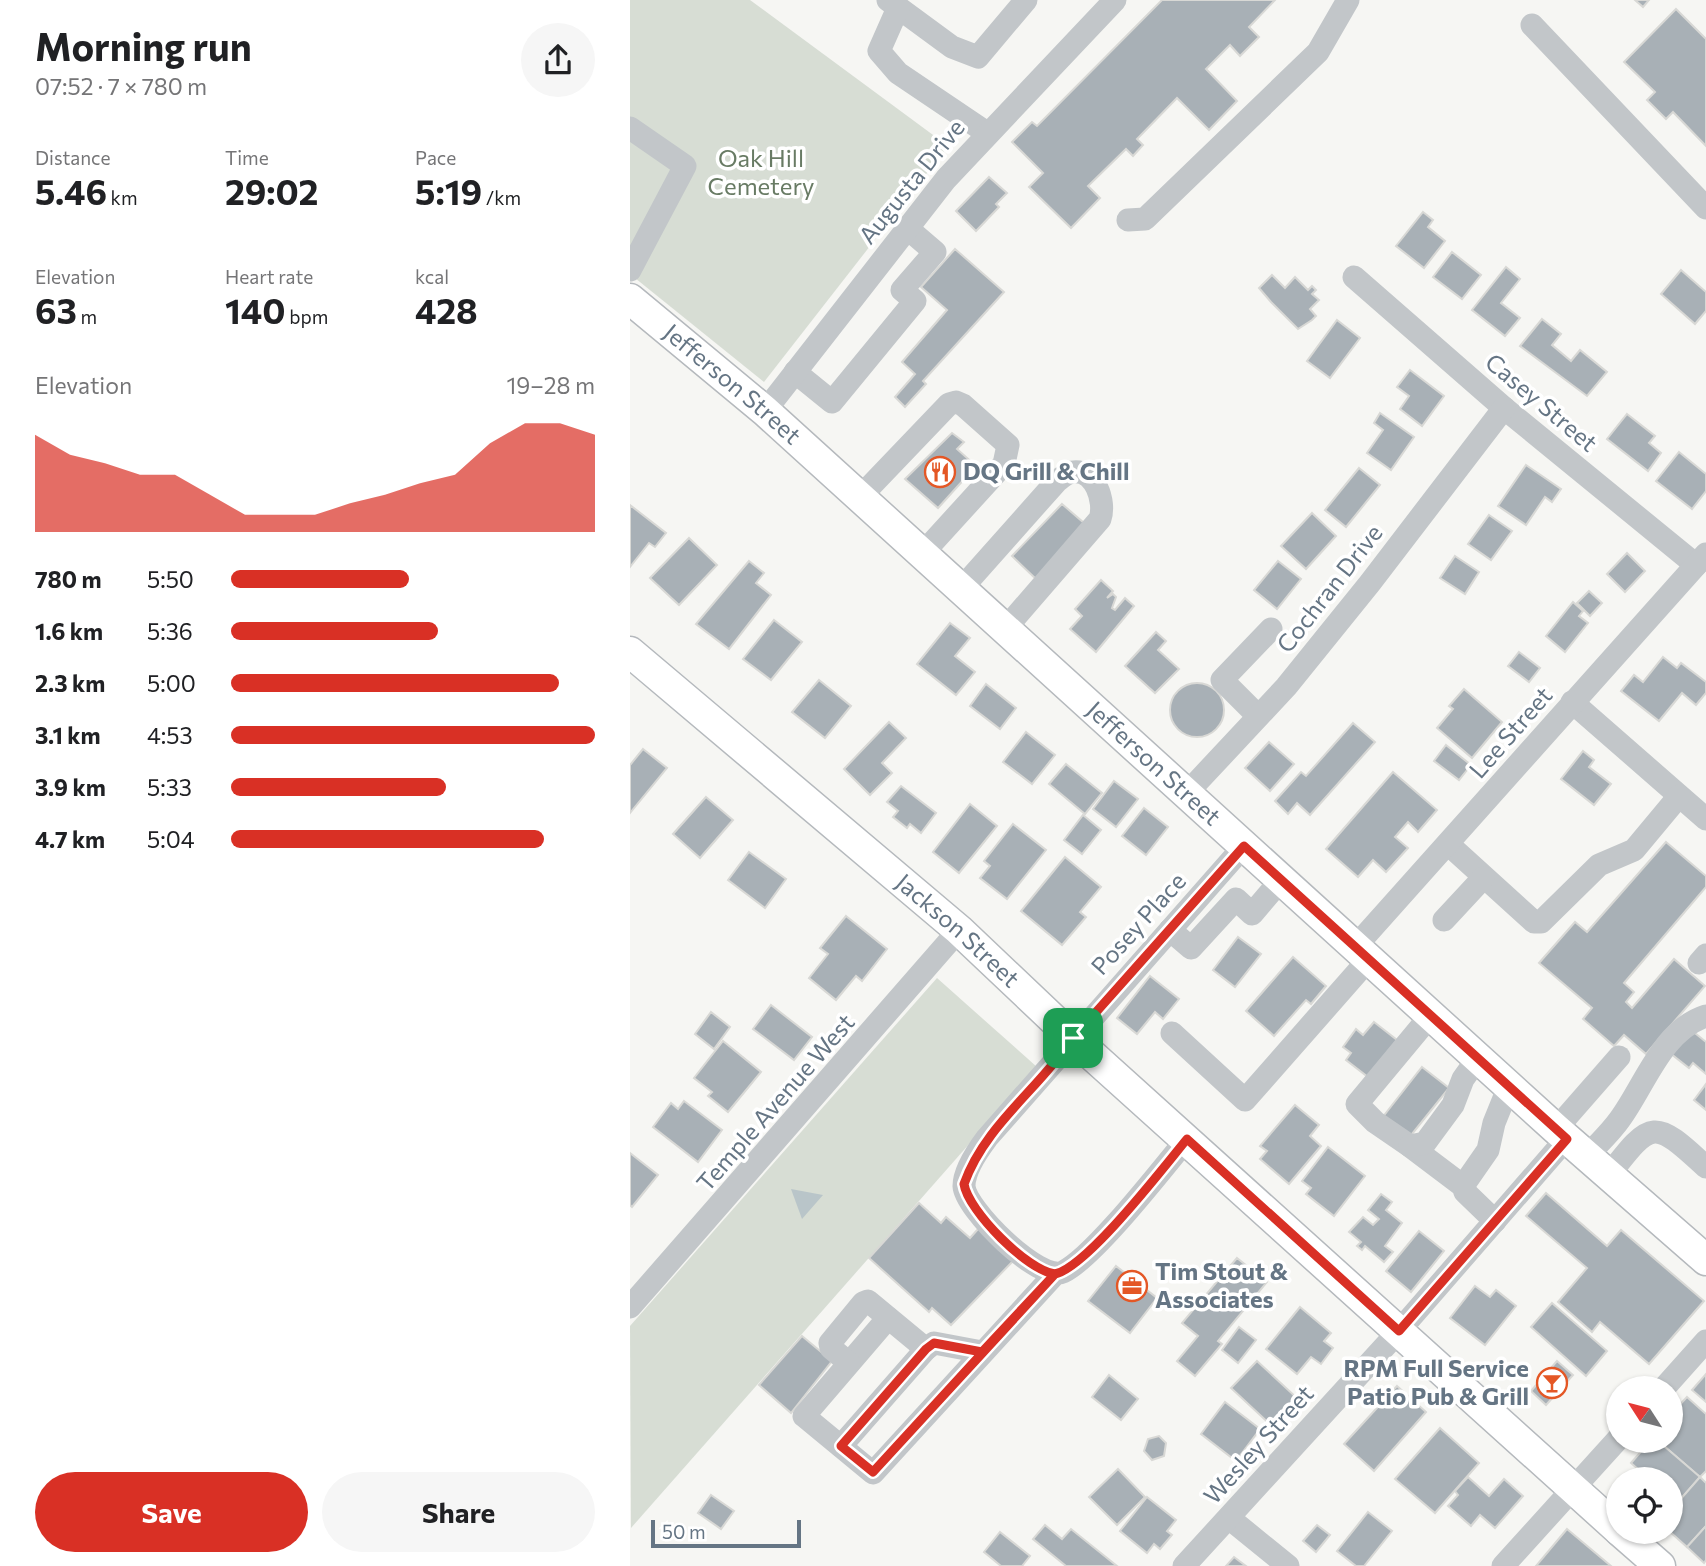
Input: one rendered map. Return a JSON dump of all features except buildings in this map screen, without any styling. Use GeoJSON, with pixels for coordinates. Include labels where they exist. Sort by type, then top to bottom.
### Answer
{"type":"FeatureCollection","features":[{"type":"Feature","properties":{"kind":"main road","name":"Jefferson Street"},"geometry":{"type":"LineString","coordinates":[[630,299],[765,411],[1509,1086],[1706,1260]]}},
{"type":"Feature","properties":{"kind":"main road","name":"Jackson Street"},"geometry":{"type":"LineString","coordinates":[[630,652],[959,930],[1073,1038],[1606,1519]]}},
{"type":"Feature","properties":{"kind":"main road","name":"Jackson Street"},"geometry":{"type":"LineString","coordinates":[[1635,1544],[1660,1566]]}},
{"type":"Feature","properties":{"kind":"street"},"geometry":{"type":"LineString","coordinates":[[987,133],[898,73],[879,51],[893,4],[952,47],[978,57],[1026,0]]}},
{"type":"Feature","properties":{"kind":"street","name":"Augusta Drive"},"geometry":{"type":"LineString","coordinates":[[765,411],[907,228],[987,133],[1115,0]]}},
{"type":"Feature","properties":{"kind":"street"},"geometry":{"type":"LineString","coordinates":[[1128,220],[1145,219],[1318,52],[1348,0]]}},
{"type":"Feature","properties":{"kind":"street"},"geometry":{"type":"LineString","coordinates":[[1532,25],[1706,208]]}},
{"type":"Feature","properties":{"kind":"street"},"geometry":{"type":"LineString","coordinates":[[630,128],[685,166],[630,270]]}},
{"type":"Feature","properties":{"kind":"street"},"geometry":{"type":"LineString","coordinates":[[795,372],[832,402],[915,301],[902,290],[935,251],[907,228]]}},
{"type":"Feature","properties":{"kind":"street","name":"Casey Street"},"geometry":{"type":"LineString","coordinates":[[1354,277],[1504,408],[1701,560]]}},
{"type":"Feature","properties":{"kind":"street"},"geometry":{"type":"LineString","coordinates":[[860,497],[949,404],[956,402],[963,405],[1008,444],[1004,464],[922,554]]}},
{"type":"Feature","properties":{"kind":"street","name":"Cochran Drive"},"geometry":{"type":"LineString","coordinates":[[1186,794],[1258,716],[1370,583],[1504,408]]}},
{"type":"Feature","properties":{"kind":"street"},"geometry":{"type":"LineString","coordinates":[[961,589],[1057,481],[1071,472],[1081,473],[1100,491],[1105,506],[1100,519],[1005,629]]}},
{"type":"Feature","properties":{"kind":"street","name":"Lee Street"},"geometry":{"type":"LineString","coordinates":[[1172,1033],[1245,1100],[1448,844],[1701,560]]}},
{"type":"Feature","properties":{"kind":"street"},"geometry":{"type":"LineString","coordinates":[[1258,716],[1222,680],[1271,629]]}},
{"type":"Feature","properties":{"kind":"street"},"geometry":{"type":"LineString","coordinates":[[1572,702],[1706,819]]}},
{"type":"Feature","properties":{"kind":"street"},"geometry":{"type":"LineString","coordinates":[[1448,844],[1534,922],[1541,922],[1549,918],[1599,864],[1634,850],[1679,796]]}},
{"type":"Feature","properties":{"kind":"street","name":"Posey Place"},"geometry":{"type":"LineString","coordinates":[[1055,1274],[1031,1264],[973,1209],[964,1184],[987,1138],[1244,846]]}},
{"type":"Feature","properties":{"kind":"street"},"geometry":{"type":"LineString","coordinates":[[1444,920],[1483,878]]}},
{"type":"Feature","properties":{"kind":"street"},"geometry":{"type":"LineString","coordinates":[[1170,930],[1191,948],[1236,899],[1252,914],[1281,880]]}},
{"type":"Feature","properties":{"kind":"street","name":"Temple Avenue West"},"geometry":{"type":"LineString","coordinates":[[630,1307],[959,930]]}},
{"type":"Feature","properties":{"kind":"street"},"geometry":{"type":"LineString","coordinates":[[1431,1015],[1357,1104],[1391,1135],[1463,1186],[1465,1192],[1495,1221]]}},
{"type":"Feature","properties":{"kind":"street"},"geometry":{"type":"LineString","coordinates":[[1580,1150],[1621,1119],[1654,1063],[1687,1025],[1706,1016]]}},
{"type":"Feature","properties":{"kind":"street"},"geometry":{"type":"LineString","coordinates":[[1580,1150],[1619,1057]]}},
{"type":"Feature","properties":{"kind":"street"},"geometry":{"type":"LineString","coordinates":[[1410,1146],[1424,1143],[1453,1105],[1463,1079],[1478,1058]]}},
{"type":"Feature","properties":{"kind":"street"},"geometry":{"type":"LineString","coordinates":[[1463,1186],[1488,1150],[1494,1123],[1509,1086]]}},
{"type":"Feature","properties":{"kind":"street"},"geometry":{"type":"LineString","coordinates":[[1580,1150],[1637,1138],[1647,1132],[1660,1130],[1671,1135],[1706,1167]]}},
{"type":"Feature","properties":{"kind":"street"},"geometry":{"type":"LineString","coordinates":[[926,1349],[888,1318],[804,1416],[873,1472],[1055,1274],[1069,1268],[1102,1238],[1187,1139]]}},
{"type":"Feature","properties":{"kind":"street","name":"Wesley Street"},"geometry":{"type":"LineString","coordinates":[[1184,1566],[1399,1331],[1495,1221],[1580,1150]]}},
{"type":"Feature","properties":{"kind":"street"},"geometry":{"type":"LineString","coordinates":[[1675,1376],[1706,1341]]}},
{"type":"Feature","properties":{"kind":"street"},"geometry":{"type":"LineString","coordinates":[[841,1446],[934,1343],[982,1352]]}},
{"type":"Feature","properties":{"kind":"street"},"geometry":{"type":"LineString","coordinates":[[1503,1566],[1606,1453]]}},
{"type":"Feature","properties":{"kind":"street"},"geometry":{"type":"LineString","coordinates":[[1229,1518],[1288,1566]]}},
{"type":"Feature","properties":{"kind":"green space","name":"Oak Hill Cemetery"},"geometry":{"type":"Polygon","coordinates":[[[630,0],[750,0],[948,146],[764,382],[630,274],[630,0]]]}},
{"type":"Feature","properties":{"kind":"green space"},"geometry":{"type":"Polygon","coordinates":[[[937,978],[1037,1067],[631,1528],[630,1326],[937,978]]]}},
{"type":"Feature","properties":{"kind":"shaded area"},"geometry":{"type":"Polygon","coordinates":[[[791,1189],[823,1195],[802,1219],[791,1189]]]}},
{"type":"Feature","properties":{"kind":"place","name":"DQ Grill & Chill"},"geometry":{"type":"Point","coordinates":[940,472]}},
{"type":"Feature","properties":{"kind":"place","name":"Tim Stout & Associates"},"geometry":{"type":"Point","coordinates":[1132,1286]}},
{"type":"Feature","properties":{"kind":"place","name":"RPM Full Service Patio Pub & Grill"},"geometry":{"type":"Point","coordinates":[1552,1383]}},
{"type":"Feature","properties":{"kind":"route"},"geometry":{"type":"LineString","coordinates":[[1073,1038],[1052,1067],[979,1148],[964,1184],[973,1209],[1031,1264],[1055,1274],[982,1352],[934,1343],[926,1349],[841,1446],[873,1472],[1055,1274],[1069,1268],[1102,1238],[1187,1139],[1399,1331],[1567,1139],[1244,846],[1073,1038]]}}]}
